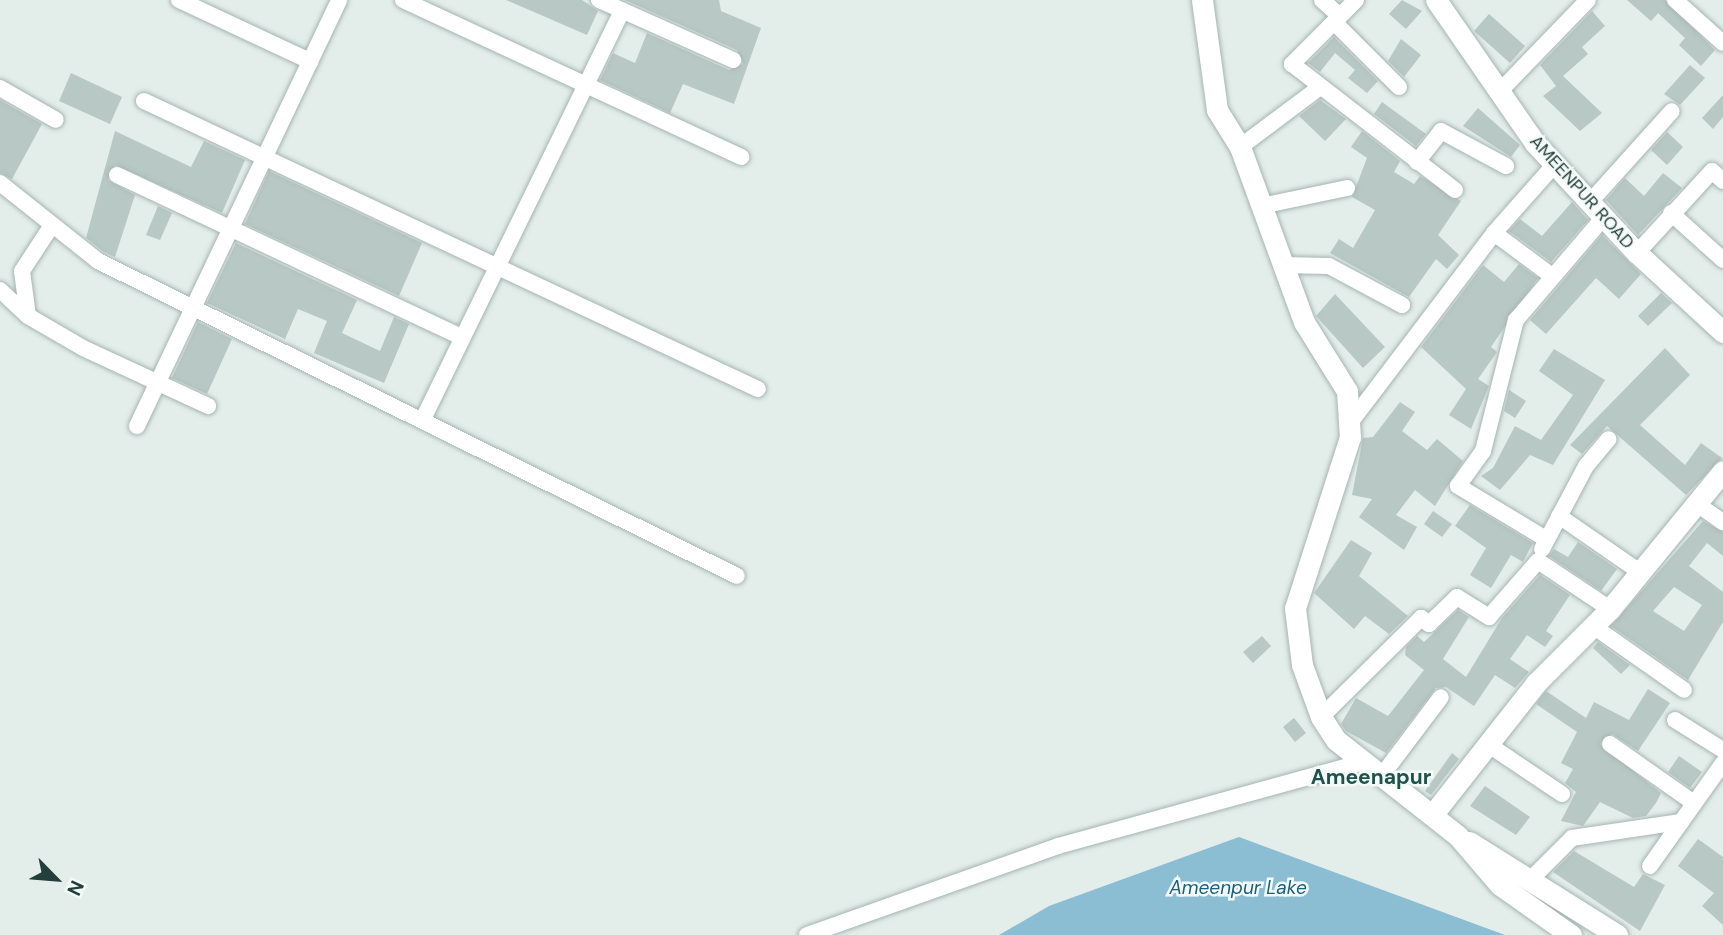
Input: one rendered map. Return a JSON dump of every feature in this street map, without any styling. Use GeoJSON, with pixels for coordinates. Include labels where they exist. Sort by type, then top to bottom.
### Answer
{"type":"FeatureCollection","features":[{"type":"Feature","properties":{"kind":"street"},"geometry":{"type":"LineString","coordinates":[[179,0],[310,61]]}},
{"type":"Feature","properties":{"kind":"street"},"geometry":{"type":"LineString","coordinates":[[136,426],[339,0]]}},
{"type":"Feature","properties":{"kind":"street"},"geometry":{"type":"LineString","coordinates":[[403,0],[741,157]]}},
{"type":"Feature","properties":{"kind":"street"},"geometry":{"type":"LineString","coordinates":[[599,0],[733,60]]}},
{"type":"Feature","properties":{"kind":"street"},"geometry":{"type":"LineString","coordinates":[[1202,0],[1217,110],[1240,147],[1304,322],[1347,391],[1350,423],[1315,561],[1295,608],[1302,665],[1321,717],[1362,762],[1383,774],[1458,836],[1500,885],[1571,935]]}},
{"type":"Feature","properties":{"kind":"street"},"geometry":{"type":"LineString","coordinates":[[1322,0],[1399,87]]}},
{"type":"Feature","properties":{"kind":"street"},"geometry":{"type":"LineString","coordinates":[[1356,0],[1292,64],[1319,89],[1455,190]]}},
{"type":"Feature","properties":{"kind":"street","name":"AMEENPUR ROAD"},"geometry":{"type":"LineString","coordinates":[[1436,0],[1555,164],[1637,253],[1723,332]]}},
{"type":"Feature","properties":{"kind":"street"},"geometry":{"type":"LineString","coordinates":[[1501,90],[1588,0]]}},
{"type":"Feature","properties":{"kind":"street"},"geometry":{"type":"LineString","coordinates":[[1675,0],[1723,43]]}},
{"type":"Feature","properties":{"kind":"street"},"geometry":{"type":"LineString","coordinates":[[424,417],[622,11]]}},
{"type":"Feature","properties":{"kind":"street"},"geometry":{"type":"LineString","coordinates":[[0,88],[56,120]]}},
{"type":"Feature","properties":{"kind":"street"},"geometry":{"type":"LineString","coordinates":[[1240,147],[1319,89]]}},
{"type":"Feature","properties":{"kind":"street"},"geometry":{"type":"LineString","coordinates":[[145,101],[267,154],[758,389]]}},
{"type":"Feature","properties":{"kind":"street"},"geometry":{"type":"LineString","coordinates":[[1546,539],[1458,486],[1483,452],[1516,320],[1552,276],[1597,210],[1672,111]]}},
{"type":"Feature","properties":{"kind":"street"},"geometry":{"type":"LineString","coordinates":[[1417,162],[1441,131],[1506,166]]}},
{"type":"Feature","properties":{"kind":"street"},"geometry":{"type":"LineString","coordinates":[[1350,423],[1494,233],[1555,164]]}},
{"type":"Feature","properties":{"kind":"street"},"geometry":{"type":"LineString","coordinates":[[1637,253],[1671,213],[1713,171],[1723,181]]}},
{"type":"Feature","properties":{"kind":"street"},"geometry":{"type":"LineString","coordinates":[[117,175],[461,337]]}},
{"type":"Feature","properties":{"kind":"street"},"geometry":{"type":"LineString","coordinates":[[0,183],[50,228],[192,309],[424,417],[737,576]]}},
{"type":"Feature","properties":{"kind":"street"},"geometry":{"type":"LineString","coordinates":[[1261,206],[1347,188]]}},
{"type":"Feature","properties":{"kind":"street"},"geometry":{"type":"LineString","coordinates":[[1671,213],[1723,260]]}},
{"type":"Feature","properties":{"kind":"street"},"geometry":{"type":"LineString","coordinates":[[28,316],[22,271],[50,228]]}},
{"type":"Feature","properties":{"kind":"street"},"geometry":{"type":"LineString","coordinates":[[1494,233],[1552,276]]}},
{"type":"Feature","properties":{"kind":"street"},"geometry":{"type":"LineString","coordinates":[[1283,265],[1329,266],[1402,305]]}},
{"type":"Feature","properties":{"kind":"street"},"geometry":{"type":"LineString","coordinates":[[0,290],[28,316],[208,406]]}},
{"type":"Feature","properties":{"kind":"street"},"geometry":{"type":"LineString","coordinates":[[1321,717],[1421,618],[1429,624],[1457,597],[1489,617],[1538,561],[1559,516],[1609,439]]}},
{"type":"Feature","properties":{"kind":"street"},"geometry":{"type":"LineString","coordinates":[[1433,814],[1536,683],[1610,609],[1723,471]]}},
{"type":"Feature","properties":{"kind":"street"},"geometry":{"type":"LineString","coordinates":[[1698,504],[1723,523]]}},
{"type":"Feature","properties":{"kind":"street"},"geometry":{"type":"LineString","coordinates":[[1559,516],[1640,572]]}},
{"type":"Feature","properties":{"kind":"street"},"geometry":{"type":"LineString","coordinates":[[1538,561],[1610,609]]}},
{"type":"Feature","properties":{"kind":"street"},"geometry":{"type":"LineString","coordinates":[[1593,626],[1684,690]]}},
{"type":"Feature","properties":{"kind":"street"},"geometry":{"type":"LineString","coordinates":[[1383,774],[1441,697]]}},
{"type":"Feature","properties":{"kind":"street"},"geometry":{"type":"LineString","coordinates":[[1675,720],[1723,750]]}},
{"type":"Feature","properties":{"kind":"street"},"geometry":{"type":"LineString","coordinates":[[1610,744],[1694,803]]}},
{"type":"Feature","properties":{"kind":"street"},"geometry":{"type":"LineString","coordinates":[[1489,745],[1562,794]]}},
{"type":"Feature","properties":{"kind":"street"},"geometry":{"type":"LineString","coordinates":[[807,935],[1058,846],[1362,762]]}},
{"type":"Feature","properties":{"kind":"street"},"geometry":{"type":"LineString","coordinates":[[1650,866],[1723,763]]}},
{"type":"Feature","properties":{"kind":"street"},"geometry":{"type":"LineString","coordinates":[[1533,877],[1572,838],[1681,821]]}},
{"type":"Feature","properties":{"kind":"street"},"geometry":{"type":"LineString","coordinates":[[1458,836],[1533,877],[1617,935]]}},
{"type":"Feature","properties":{"kind":"water","name":"Ameenpur Lake"},"geometry":{"type":"Polygon","coordinates":[[[1239,837],[1505,935],[999,935],[1049,906],[1239,837]]]}},
{"type":"Feature","properties":{"kind":"building"},"geometry":{"type":"Polygon","coordinates":[[[506,0],[582,0],[598,11],[587,35],[506,0]]]}},
{"type":"Feature","properties":{"kind":"building"},"geometry":{"type":"Polygon","coordinates":[[[625,0],[719,0],[721,11],[761,28],[734,104],[683,84],[670,113],[600,80],[613,53],[635,63],[647,33],[729,70],[743,64],[737,50],[625,0]]]}},
{"type":"Feature","properties":{"kind":"building"},"geometry":{"type":"Polygon","coordinates":[[[1402,0],[1422,11],[1406,29],[1389,14],[1402,0]]]}},
{"type":"Feature","properties":{"kind":"building"},"geometry":{"type":"Polygon","coordinates":[[[1627,0],[1665,0],[1715,50],[1701,66],[1679,45],[1685,38],[1658,13],[1651,21],[1627,0]]]}},
{"type":"Feature","properties":{"kind":"building"},"geometry":{"type":"Polygon","coordinates":[[[1592,11],[1605,26],[1582,47],[1588,54],[1563,76],[1602,113],[1580,131],[1543,96],[1556,86],[1540,65],[1592,11]]]}},
{"type":"Feature","properties":{"kind":"building"},"geometry":{"type":"Polygon","coordinates":[[[1489,14],[1525,46],[1510,63],[1474,31],[1489,14]]]}},
{"type":"Feature","properties":{"kind":"building"},"geometry":{"type":"Polygon","coordinates":[[[1334,37],[1378,81],[1367,93],[1348,78],[1355,70],[1335,53],[1320,72],[1308,63],[1334,37]]]}},
{"type":"Feature","properties":{"kind":"building"},"geometry":{"type":"Polygon","coordinates":[[[1401,39],[1421,55],[1404,77],[1388,61],[1401,39]]]}},
{"type":"Feature","properties":{"kind":"building"},"geometry":{"type":"Polygon","coordinates":[[[1690,65],[1705,78],[1680,105],[1664,94],[1690,65]]]}},
{"type":"Feature","properties":{"kind":"building"},"geometry":{"type":"Polygon","coordinates":[[[71,73],[122,97],[110,124],[59,101],[71,73]]]}},
{"type":"Feature","properties":{"kind":"building"},"geometry":{"type":"Polygon","coordinates":[[[1723,95],[1723,117],[1713,129],[1702,118],[1723,95]]]}},
{"type":"Feature","properties":{"kind":"building"},"geometry":{"type":"Polygon","coordinates":[[[0,100],[42,124],[12,179],[0,173],[0,100]]]}},
{"type":"Feature","properties":{"kind":"building"},"geometry":{"type":"Polygon","coordinates":[[[1320,100],[1346,119],[1325,141],[1299,116],[1320,100]]]}},
{"type":"Feature","properties":{"kind":"building"},"geometry":{"type":"Polygon","coordinates":[[[1382,102],[1426,134],[1416,146],[1374,114],[1382,102]]]}},
{"type":"Feature","properties":{"kind":"building"},"geometry":{"type":"Polygon","coordinates":[[[1478,108],[1520,145],[1511,157],[1463,126],[1478,108]]]}},
{"type":"Feature","properties":{"kind":"building"},"geometry":{"type":"Polygon","coordinates":[[[115,131],[191,167],[204,141],[245,160],[222,213],[115,165],[108,180],[135,195],[115,257],[104,252],[86,238],[115,131]]]}},
{"type":"Feature","properties":{"kind":"building"},"geometry":{"type":"Polygon","coordinates":[[[1362,131],[1400,161],[1394,172],[1414,184],[1420,176],[1461,201],[1438,235],[1459,255],[1447,269],[1436,259],[1409,297],[1330,253],[1339,239],[1353,248],[1375,210],[1352,197],[1367,158],[1351,147],[1362,131]]]}},
{"type":"Feature","properties":{"kind":"building"},"geometry":{"type":"Polygon","coordinates":[[[1667,132],[1683,147],[1667,165],[1651,150],[1667,132]]]}},
{"type":"Feature","properties":{"kind":"building"},"geometry":{"type":"Polygon","coordinates":[[[269,171],[422,243],[399,296],[245,224],[269,171]]]}},
{"type":"Feature","properties":{"kind":"building"},"geometry":{"type":"Polygon","coordinates":[[[1663,173],[1682,188],[1638,235],[1606,200],[1625,178],[1644,196],[1663,173]]]}},
{"type":"Feature","properties":{"kind":"building"},"geometry":{"type":"Polygon","coordinates":[[[1572,202],[1588,220],[1551,262],[1509,231],[1520,219],[1542,236],[1572,202]]]}},
{"type":"Feature","properties":{"kind":"building"},"geometry":{"type":"Polygon","coordinates":[[[158,206],[172,213],[160,240],[146,235],[158,206]]]}},
{"type":"Feature","properties":{"kind":"building"},"geometry":{"type":"Polygon","coordinates":[[[1602,235],[1641,274],[1619,299],[1596,278],[1546,334],[1530,320],[1602,235]]]}},
{"type":"Feature","properties":{"kind":"building"},"geometry":{"type":"Polygon","coordinates":[[[236,243],[357,300],[342,333],[380,351],[394,317],[409,324],[384,383],[314,353],[327,321],[298,309],[285,339],[207,303],[236,243]]]}},
{"type":"Feature","properties":{"kind":"building"},"geometry":{"type":"Polygon","coordinates":[[[1519,264],[1538,278],[1491,347],[1497,352],[1478,379],[1489,386],[1471,429],[1449,415],[1466,389],[1421,347],[1483,265],[1504,282],[1519,264]]]}},
{"type":"Feature","properties":{"kind":"building"},"geometry":{"type":"Polygon","coordinates":[[[1661,293],[1672,303],[1648,326],[1638,316],[1661,293]]]}},
{"type":"Feature","properties":{"kind":"building"},"geometry":{"type":"Polygon","coordinates":[[[1335,294],[1385,347],[1363,368],[1316,316],[1335,294]]]}},
{"type":"Feature","properties":{"kind":"building"},"geometry":{"type":"Polygon","coordinates":[[[198,322],[232,339],[207,394],[172,378],[198,322]]]}},
{"type":"Feature","properties":{"kind":"building"},"geometry":{"type":"Polygon","coordinates":[[[1665,348],[1690,375],[1640,425],[1685,465],[1701,443],[1722,458],[1686,495],[1607,426],[1582,454],[1570,445],[1665,348]]]}},
{"type":"Feature","properties":{"kind":"building"},"geometry":{"type":"Polygon","coordinates":[[[1554,349],[1605,380],[1553,465],[1530,455],[1500,490],[1481,476],[1493,468],[1515,426],[1541,440],[1573,395],[1539,371],[1554,349]]]}},
{"type":"Feature","properties":{"kind":"building"},"geometry":{"type":"Polygon","coordinates":[[[1509,390],[1526,401],[1515,418],[1504,411],[1509,390]]]}},
{"type":"Feature","properties":{"kind":"building"},"geometry":{"type":"Polygon","coordinates":[[[1400,402],[1415,412],[1402,431],[1427,450],[1437,439],[1463,461],[1435,506],[1415,490],[1396,515],[1417,527],[1404,550],[1359,517],[1372,499],[1352,495],[1363,438],[1373,437],[1400,402]]]}},
{"type":"Feature","properties":{"kind":"building"},"geometry":{"type":"Polygon","coordinates":[[[1470,505],[1533,543],[1523,562],[1511,555],[1491,588],[1470,575],[1486,548],[1455,526],[1470,505]]]}},
{"type":"Feature","properties":{"kind":"building"},"geometry":{"type":"Polygon","coordinates":[[[1433,511],[1452,524],[1442,537],[1424,524],[1433,511]]]}},
{"type":"Feature","properties":{"kind":"building"},"geometry":{"type":"Polygon","coordinates":[[[1703,521],[1723,532],[1723,556],[1707,543],[1689,566],[1723,592],[1723,622],[1688,680],[1611,626],[1703,521]],[[1674,587],[1653,611],[1684,631],[1702,605],[1674,587]]]}},
{"type":"Feature","properties":{"kind":"building"},"geometry":{"type":"Polygon","coordinates":[[[1351,540],[1372,553],[1359,576],[1408,616],[1389,634],[1365,616],[1354,629],[1314,593],[1351,540]]]}},
{"type":"Feature","properties":{"kind":"building"},"geometry":{"type":"Polygon","coordinates":[[[1578,542],[1617,569],[1601,591],[1549,556],[1554,549],[1568,557],[1578,542]]]}},
{"type":"Feature","properties":{"kind":"building"},"geometry":{"type":"Polygon","coordinates":[[[1540,575],[1570,595],[1546,631],[1553,636],[1545,647],[1527,635],[1510,659],[1529,672],[1515,688],[1495,675],[1474,706],[1446,687],[1436,688],[1386,753],[1346,731],[1341,724],[1356,698],[1388,716],[1424,670],[1405,655],[1406,647],[1417,636],[1424,642],[1458,610],[1469,617],[1443,659],[1466,677],[1502,618],[1540,575]]]}},
{"type":"Feature","properties":{"kind":"building"},"geometry":{"type":"Polygon","coordinates":[[[1262,636],[1271,646],[1253,663],[1243,652],[1262,636]]]}},
{"type":"Feature","properties":{"kind":"building"},"geometry":{"type":"Polygon","coordinates":[[[1598,642],[1630,665],[1621,674],[1593,648],[1598,642]]]}},
{"type":"Feature","properties":{"kind":"building"},"geometry":{"type":"Polygon","coordinates":[[[1648,689],[1670,703],[1638,751],[1612,734],[1600,744],[1661,793],[1656,803],[1646,816],[1633,818],[1600,802],[1583,826],[1561,821],[1576,792],[1565,783],[1573,769],[1561,763],[1577,732],[1536,704],[1546,691],[1586,718],[1594,702],[1629,720],[1648,689]]]}},
{"type":"Feature","properties":{"kind":"building"},"geometry":{"type":"Polygon","coordinates":[[[1294,718],[1306,733],[1295,742],[1283,727],[1294,718]]]}},
{"type":"Feature","properties":{"kind":"building"},"geometry":{"type":"Polygon","coordinates":[[[1452,753],[1459,759],[1431,795],[1425,791],[1452,753]]]}},
{"type":"Feature","properties":{"kind":"building"},"geometry":{"type":"Polygon","coordinates":[[[1679,756],[1702,772],[1690,788],[1668,772],[1679,756]]]}},
{"type":"Feature","properties":{"kind":"building"},"geometry":{"type":"Polygon","coordinates":[[[1485,786],[1530,817],[1516,835],[1470,806],[1485,786]]]}},
{"type":"Feature","properties":{"kind":"building"},"geometry":{"type":"Polygon","coordinates":[[[1698,839],[1723,857],[1723,925],[1702,906],[1714,893],[1678,866],[1698,839]]]}},
{"type":"Feature","properties":{"kind":"building"},"geometry":{"type":"Polygon","coordinates":[[[1574,851],[1634,887],[1643,874],[1665,885],[1640,931],[1553,872],[1574,851]]]}},
{"type":"Feature","properties":{"kind":"district","name":"Ameenapur"},"geometry":{"type":"Point","coordinates":[1371,777]}}]}
